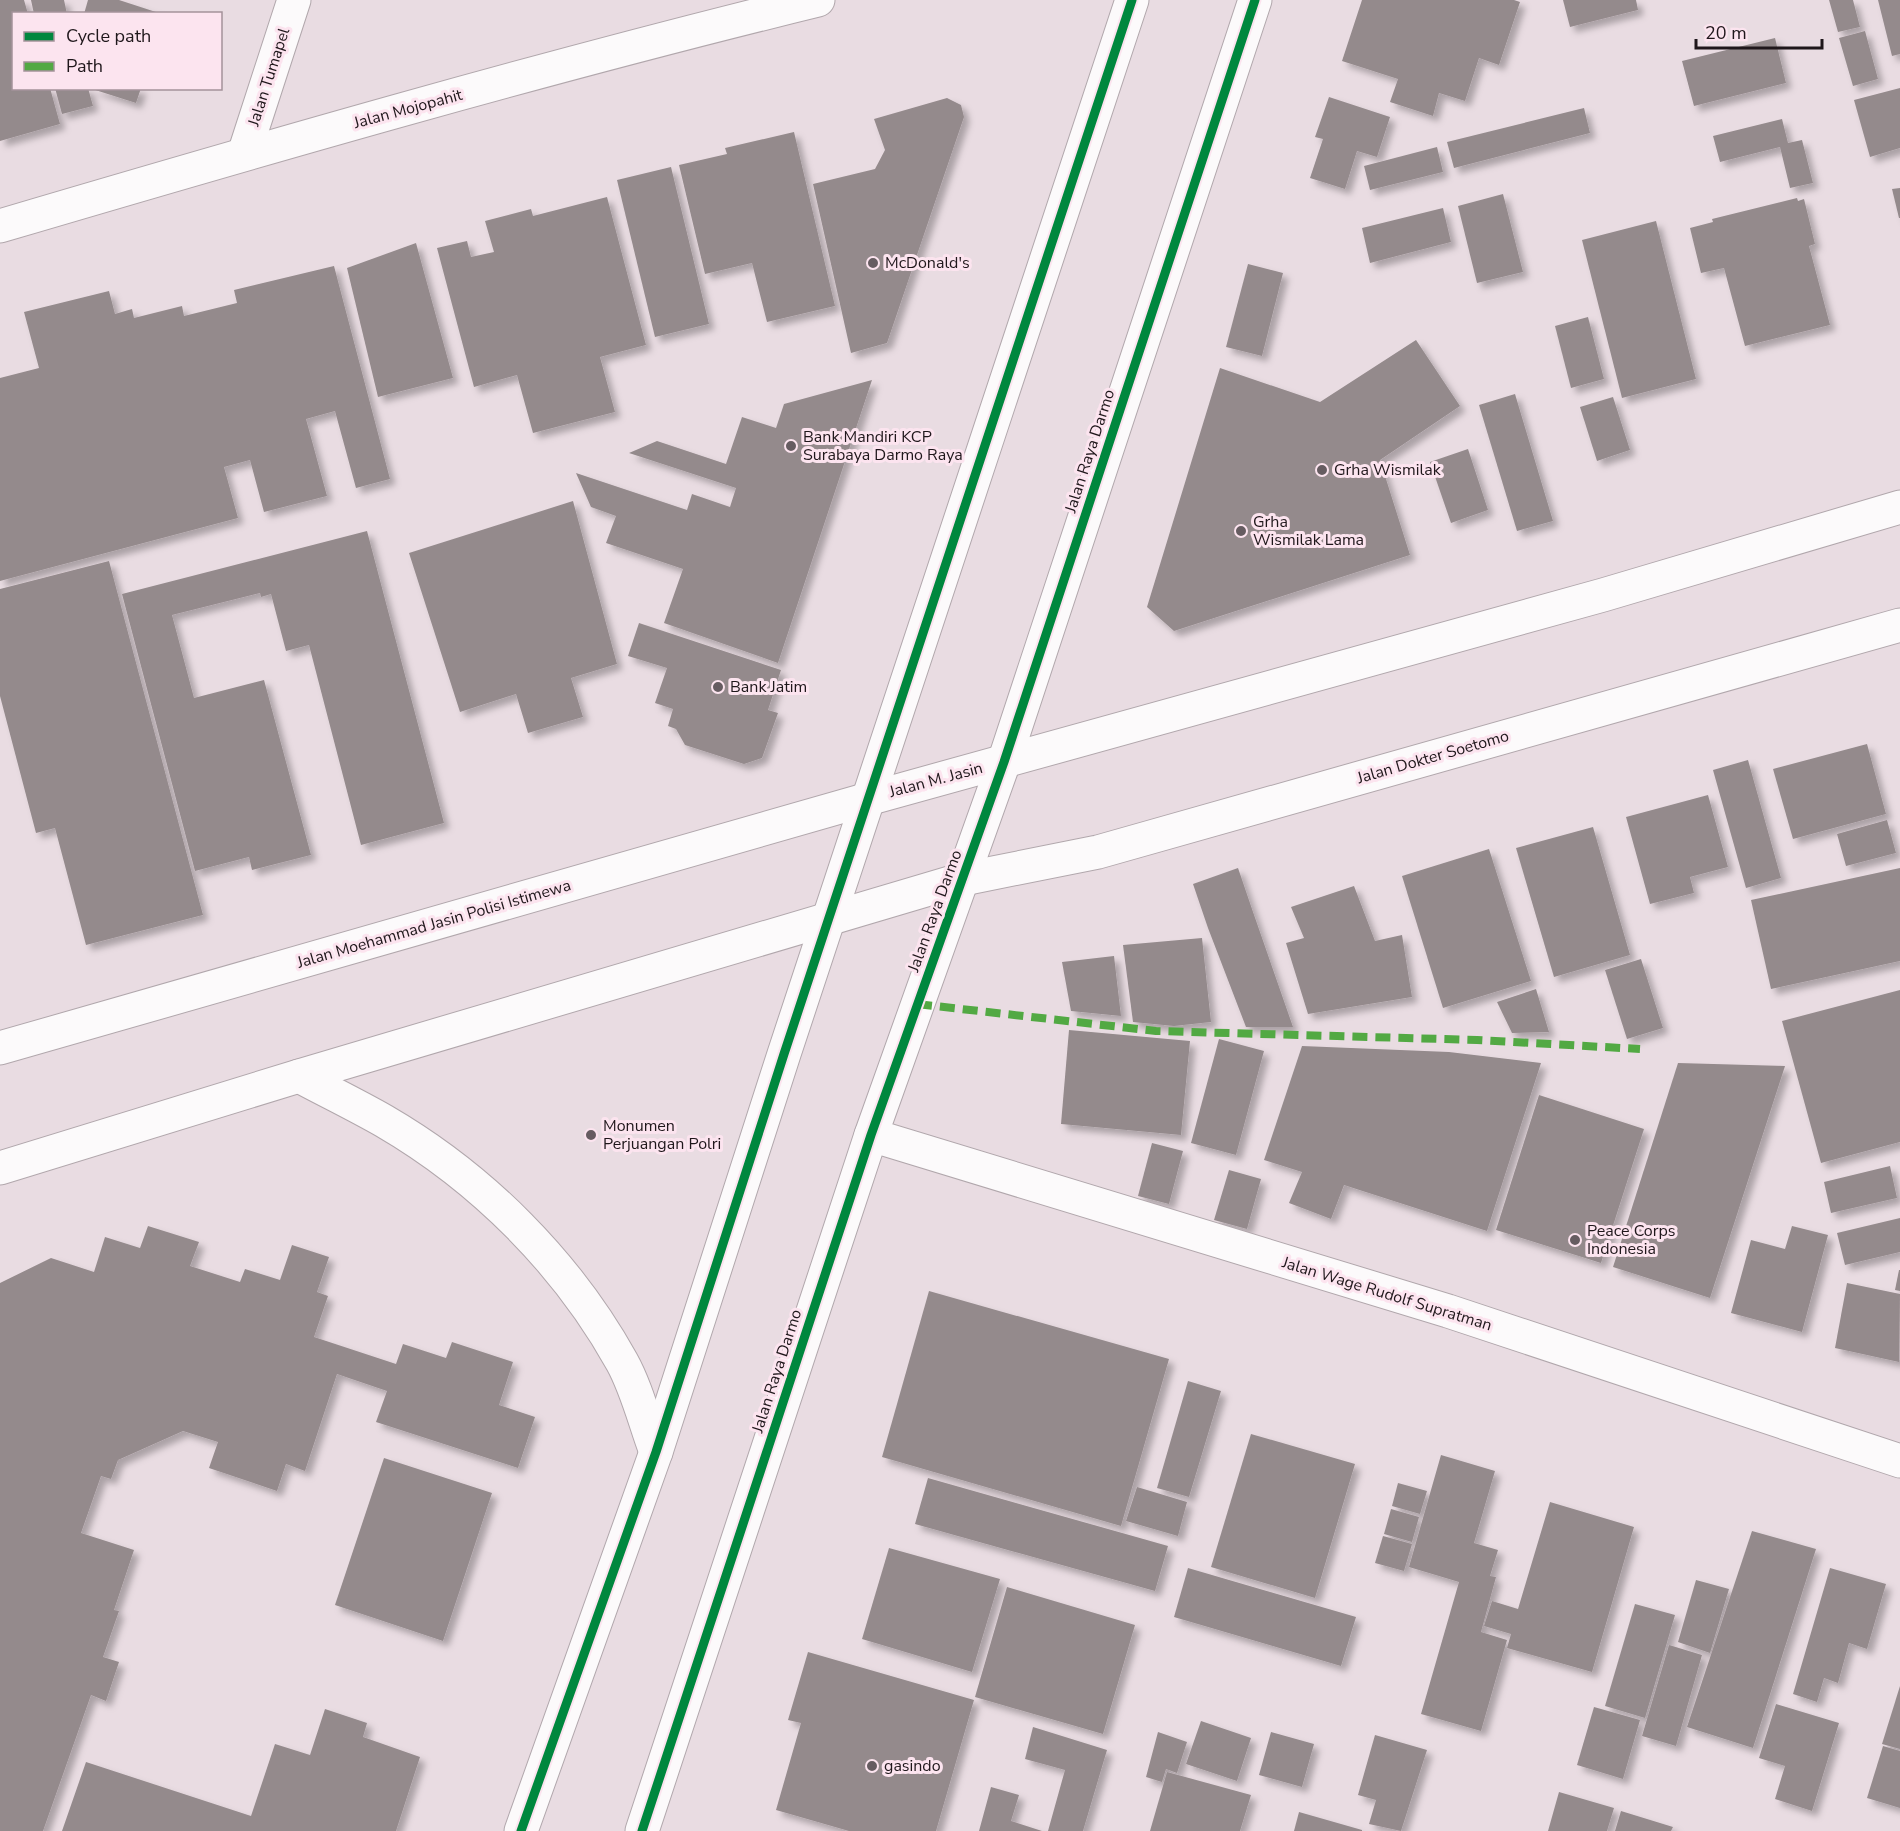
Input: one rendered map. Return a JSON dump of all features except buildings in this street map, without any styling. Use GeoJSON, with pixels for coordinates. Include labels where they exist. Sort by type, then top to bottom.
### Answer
{"type":"FeatureCollection","features":[{"type":"Feature","properties":{"kind":"main road","name":"Jalan Tumapel"},"geometry":{"type":"LineString","coordinates":[[244,154],[294,0]]}},
{"type":"Feature","properties":{"kind":"main road","name":"Jalan Mojopahit"},"geometry":{"type":"LineString","coordinates":[[0,226],[244,154],[695,30],[818,0]]}},
{"type":"Feature","properties":{"kind":"main road"},"geometry":{"type":"LineString","coordinates":[[521,1831],[656,1452],[784,1054],[1132,0]]}},
{"type":"Feature","properties":{"kind":"main road","name":"Jalan Raya Darmo"},"geometry":{"type":"LineString","coordinates":[[642,1831],[871,1135],[1004,762],[1255,0]]}},
{"type":"Feature","properties":{"kind":"main road"},"geometry":{"type":"LineString","coordinates":[[1004,762],[1603,596],[1900,507]]}},
{"type":"Feature","properties":{"kind":"main road","name":"Jalan Dokter Soetomo"},"geometry":{"type":"LineString","coordinates":[[963,879],[1098,852],[1900,625]]}},
{"type":"Feature","properties":{"kind":"main road","name":"Jalan M. Jasin"},"geometry":{"type":"LineString","coordinates":[[868,799],[1004,762]]}},
{"type":"Feature","properties":{"kind":"main road","name":"Jalan Moehammad Jasin Polisi Istimewa"},"geometry":{"type":"LineString","coordinates":[[0,1048],[868,799]]}},
{"type":"Feature","properties":{"kind":"main road"},"geometry":{"type":"LineString","coordinates":[[0,1168],[299,1076],[963,879]]}},
{"type":"Feature","properties":{"kind":"main road"},"geometry":{"type":"LineString","coordinates":[[299,1076],[385,1121],[434,1154],[482,1190],[534,1241],[585,1302],[623,1364],[656,1452]]}},
{"type":"Feature","properties":{"kind":"main road","name":"Jalan Wage Rudolf Supratman"},"geometry":{"type":"LineString","coordinates":[[871,1135],[1448,1311],[1900,1461]]}},
{"type":"Feature","properties":{"kind":"marked path"},"geometry":{"type":"LineString","coordinates":[[917,1004],[1156,1031],[1477,1040],[1640,1049]]}},
{"type":"Feature","properties":{"kind":"cycle path"},"geometry":{"type":"LineString","coordinates":[[521,1831],[656,1452],[784,1054],[1132,0]]}},
{"type":"Feature","properties":{"kind":"cycle path"},"geometry":{"type":"LineString","coordinates":[[642,1831],[871,1135],[1004,762],[1255,0]]}},
{"type":"Feature","properties":{"kind":"place","name":"McDonald's"},"geometry":{"type":"Point","coordinates":[873,263]}},
{"type":"Feature","properties":{"kind":"place","name":"Bank Mandiri KCP Surabaya Darmo Raya"},"geometry":{"type":"Point","coordinates":[791,446]}},
{"type":"Feature","properties":{"kind":"place","name":"Grha Wismilak"},"geometry":{"type":"Point","coordinates":[1322,470]}},
{"type":"Feature","properties":{"kind":"place","name":"Grha Wismilak Lama"},"geometry":{"type":"Point","coordinates":[1241,531]}},
{"type":"Feature","properties":{"kind":"place","name":"Bank Jatim"},"geometry":{"type":"Point","coordinates":[718,687]}},
{"type":"Feature","properties":{"kind":"place","name":"Monumen Perjuangan Polri"},"geometry":{"type":"Point","coordinates":[591,1135]}},
{"type":"Feature","properties":{"kind":"place","name":"Peace Corps Indonesia"},"geometry":{"type":"Point","coordinates":[1575,1240]}},
{"type":"Feature","properties":{"kind":"place","name":"gasindo"},"geometry":{"type":"Point","coordinates":[872,1766]}}]}
